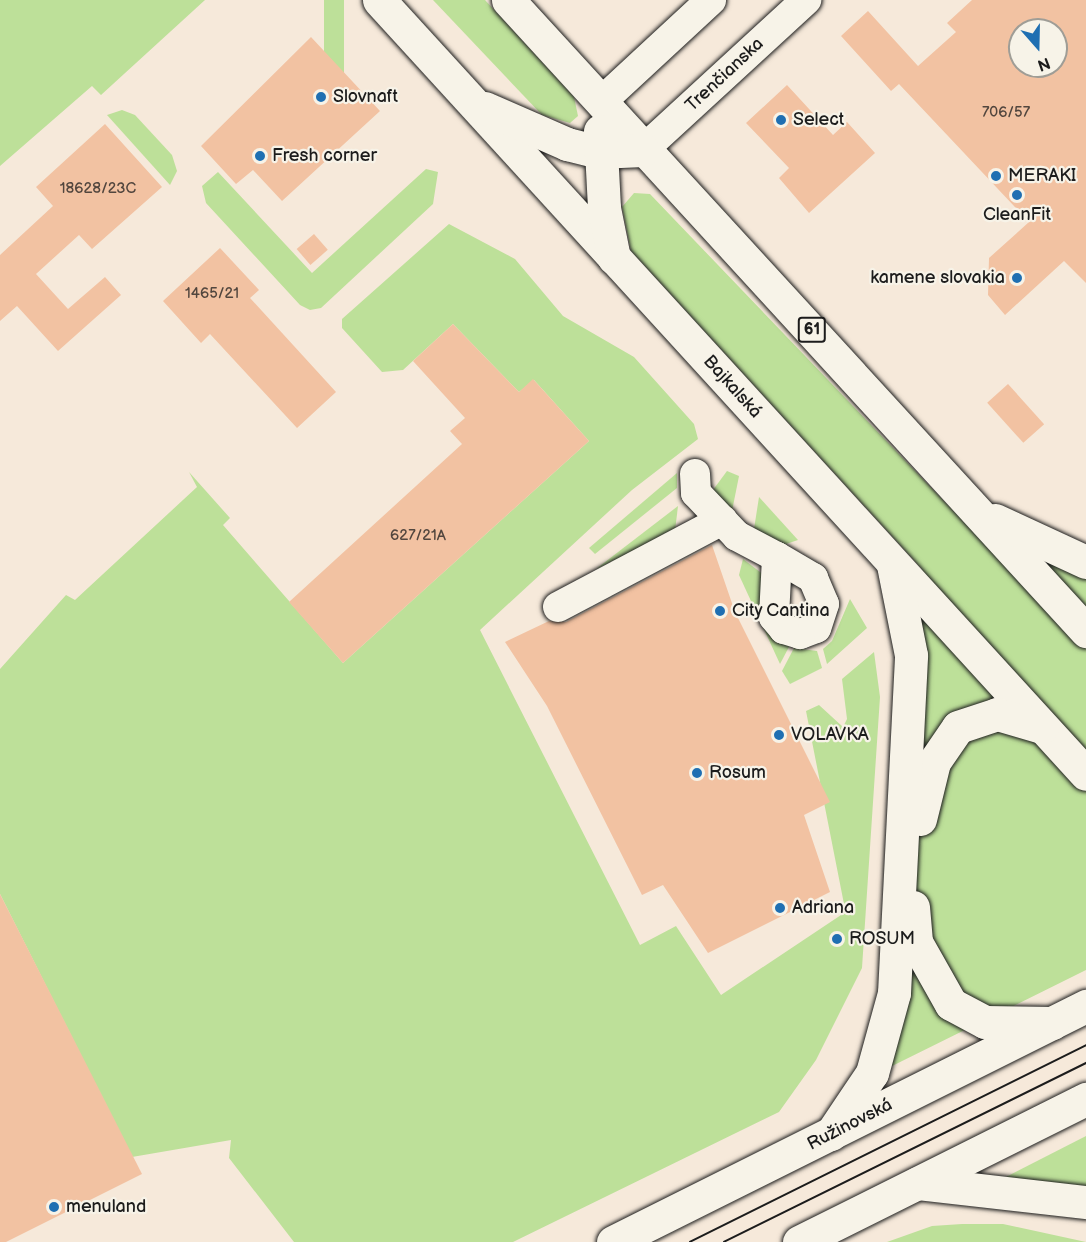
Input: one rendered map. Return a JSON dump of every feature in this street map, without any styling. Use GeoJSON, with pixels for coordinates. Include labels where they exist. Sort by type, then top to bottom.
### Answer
{"type":"FeatureCollection","features":[{"type":"Feature","properties":{"kind":"main road","name":"Bajkalská"},"geometry":{"type":"LineString","coordinates":[[379,0],[1086,774]]}},
{"type":"Feature","properties":{"kind":"main road","name":"61"},"geometry":{"type":"LineString","coordinates":[[508,0],[1086,631]]}},
{"type":"Feature","properties":{"kind":"main road"},"geometry":{"type":"LineString","coordinates":[[468,99],[537,132],[600,152],[643,150]]}},
{"type":"Feature","properties":{"kind":"main road"},"geometry":{"type":"LineString","coordinates":[[600,102],[600,152],[614,258]]}},
{"type":"Feature","properties":{"kind":"main road"},"geometry":{"type":"LineString","coordinates":[[978,512],[1086,562]]}},
{"type":"Feature","properties":{"kind":"main road"},"geometry":{"type":"LineString","coordinates":[[831,1134],[872,1073],[894,993],[911,655],[893,563]]}},
{"type":"Feature","properties":{"kind":"main road"},"geometry":{"type":"LineString","coordinates":[[1043,728],[1011,716],[987,715],[958,727],[940,746],[922,809],[912,922],[932,980],[951,1004],[985,1022],[1052,1023]]}},
{"type":"Feature","properties":{"kind":"main road","name":"Ružinovská"},"geometry":{"type":"LineString","coordinates":[[613,1242],[1086,1006]]}},
{"type":"Feature","properties":{"kind":"main road"},"geometry":{"type":"LineString","coordinates":[[799,1242],[1086,1099]]}},
{"type":"Feature","properties":{"kind":"main road"},"geometry":{"type":"LineString","coordinates":[[918,1183],[1086,1202]]}},
{"type":"Feature","properties":{"kind":"street"},"geometry":{"type":"LineString","coordinates":[[600,102],[711,0]]}},
{"type":"Feature","properties":{"kind":"street","name":"Trenčianska"},"geometry":{"type":"LineString","coordinates":[[643,150],[806,0]]}},
{"type":"Feature","properties":{"kind":"street"},"geometry":{"type":"LineString","coordinates":[[695,474],[696,493],[737,536],[777,557]]}},
{"type":"Feature","properties":{"kind":"street"},"geometry":{"type":"LineString","coordinates":[[558,607],[722,520]]}},
{"type":"Feature","properties":{"kind":"green space"},"geometry":{"type":"Polygon","coordinates":[[[0,0],[205,0],[101,95],[92,86],[0,166],[0,0]]]}},
{"type":"Feature","properties":{"kind":"green space"},"geometry":{"type":"Polygon","coordinates":[[[324,0],[344,0],[344,141],[324,141],[324,0]]]}},
{"type":"Feature","properties":{"kind":"green space"},"geometry":{"type":"Polygon","coordinates":[[[433,0],[485,0],[574,97],[578,116],[570,123],[542,115],[433,0]]]}},
{"type":"Feature","properties":{"kind":"green space"},"geometry":{"type":"Polygon","coordinates":[[[122,110],[135,115],[172,155],[177,171],[170,185],[107,115],[122,110]]]}},
{"type":"Feature","properties":{"kind":"green space"},"geometry":{"type":"Polygon","coordinates":[[[426,169],[438,172],[433,204],[321,308],[310,310],[300,305],[206,203],[202,186],[218,172],[312,273],[426,169]]]}},
{"type":"Feature","properties":{"kind":"green space"},"geometry":{"type":"Polygon","coordinates":[[[634,193],[650,194],[987,546],[1086,572],[1086,970],[886,1069],[917,768],[921,568],[631,251],[622,207],[634,193]]]}},
{"type":"Feature","properties":{"kind":"green space"},"geometry":{"type":"Polygon","coordinates":[[[449,224],[515,259],[563,316],[634,357],[694,424],[698,439],[632,490],[480,630],[640,945],[676,926],[721,995],[841,915],[844,904],[806,711],[819,705],[843,727],[847,719],[842,679],[874,652],[880,697],[862,968],[816,1060],[779,1112],[513,1242],[294,1242],[229,1158],[231,1140],[132,1157],[0,894],[0,669],[66,595],[75,600],[197,487],[189,472],[230,518],[223,525],[343,663],[589,441],[534,380],[519,392],[453,324],[403,370],[382,372],[342,328],[342,319],[449,224]]]}},
{"type":"Feature","properties":{"kind":"green space"},"geometry":{"type":"Polygon","coordinates":[[[727,471],[739,476],[731,516],[710,494],[727,471]]]}},
{"type":"Feature","properties":{"kind":"green space"},"geometry":{"type":"Polygon","coordinates":[[[677,473],[677,488],[595,554],[589,548],[677,473]]]}},
{"type":"Feature","properties":{"kind":"green space"},"geometry":{"type":"Polygon","coordinates":[[[759,497],[798,540],[783,545],[754,529],[759,497]]]}},
{"type":"Feature","properties":{"kind":"green space"},"geometry":{"type":"Polygon","coordinates":[[[678,506],[675,531],[596,569],[678,506]]]}},
{"type":"Feature","properties":{"kind":"green space"},"geometry":{"type":"Polygon","coordinates":[[[743,559],[764,575],[790,645],[780,664],[739,575],[743,559]]]}},
{"type":"Feature","properties":{"kind":"green space"},"geometry":{"type":"Polygon","coordinates":[[[850,599],[867,628],[827,664],[823,649],[832,641],[850,599]]]}},
{"type":"Feature","properties":{"kind":"green space"},"geometry":{"type":"Polygon","coordinates":[[[794,648],[817,651],[822,668],[790,684],[782,671],[794,648]]]}},
{"type":"Feature","properties":{"kind":"green space"},"geometry":{"type":"Polygon","coordinates":[[[1086,1136],[1086,1197],[1004,1178],[1086,1136]]]}},
{"type":"Feature","properties":{"kind":"green space"},"geometry":{"type":"Polygon","coordinates":[[[1003,1224],[1086,1242],[887,1242],[932,1226],[1003,1224]]]}},
{"type":"Feature","properties":{"kind":"building"},"geometry":{"type":"Polygon","coordinates":[[[972,0],[1086,0],[1086,283],[1064,261],[1005,315],[988,295],[989,258],[1029,222],[899,84],[891,91],[841,36],[868,11],[918,66],[956,32],[947,23],[972,0]]]}},
{"type":"Feature","properties":{"kind":"building"},"geometry":{"type":"Polygon","coordinates":[[[311,37],[380,111],[282,201],[253,170],[236,184],[201,146],[311,37]]]}},
{"type":"Feature","properties":{"kind":"building"},"geometry":{"type":"Polygon","coordinates":[[[787,85],[833,135],[847,122],[875,153],[809,213],[779,178],[789,168],[746,123],[787,85]]]}},
{"type":"Feature","properties":{"kind":"building"},"geometry":{"type":"Polygon","coordinates":[[[105,124],[162,187],[92,249],[79,235],[36,274],[68,309],[105,277],[121,295],[58,351],[17,306],[0,321],[0,255],[53,206],[36,187],[105,124]]]}},
{"type":"Feature","properties":{"kind":"building"},"geometry":{"type":"Polygon","coordinates":[[[314,234],[328,250],[310,265],[297,249],[314,234]]]}},
{"type":"Feature","properties":{"kind":"building"},"geometry":{"type":"Polygon","coordinates":[[[220,248],[259,290],[250,298],[336,392],[297,428],[210,334],[201,343],[163,301],[220,248]]]}},
{"type":"Feature","properties":{"kind":"building"},"geometry":{"type":"Polygon","coordinates":[[[453,324],[519,392],[533,379],[589,441],[343,663],[289,602],[462,444],[450,431],[465,418],[413,361],[453,324]]]}},
{"type":"Feature","properties":{"kind":"building"},"geometry":{"type":"Polygon","coordinates":[[[1008,384],[1044,424],[1023,443],[987,403],[1008,384]]]}},
{"type":"Feature","properties":{"kind":"building","name":"Rosum"},"geometry":{"type":"Polygon","coordinates":[[[712,545],[735,612],[830,802],[804,815],[830,892],[708,953],[663,885],[642,895],[547,706],[505,642],[549,621],[566,622],[712,545]]]}},
{"type":"Feature","properties":{"kind":"building"},"geometry":{"type":"Polygon","coordinates":[[[0,894],[142,1174],[6,1242],[0,1242],[0,894]]]}},
{"type":"Feature","properties":{"kind":"tram line"},"geometry":{"type":"LineString","coordinates":[[690,1242],[1086,1045]]}},
{"type":"Feature","properties":{"kind":"tram line"},"geometry":{"type":"LineString","coordinates":[[724,1242],[1086,1063]]}},
{"type":"Feature","properties":{"kind":"place","name":"Slovnaft"},"geometry":{"type":"Point","coordinates":[321,97]}},
{"type":"Feature","properties":{"kind":"place","name":"Select"},"geometry":{"type":"Point","coordinates":[781,120]}},
{"type":"Feature","properties":{"kind":"place","name":"Fresh corner"},"geometry":{"type":"Point","coordinates":[260,156]}},
{"type":"Feature","properties":{"kind":"place","name":"MERAKI"},"geometry":{"type":"Point","coordinates":[996,176]}},
{"type":"Feature","properties":{"kind":"place","name":"CleanFit"},"geometry":{"type":"Point","coordinates":[1017,195]}},
{"type":"Feature","properties":{"kind":"place","name":"kamene slovakia"},"geometry":{"type":"Point","coordinates":[1017,278]}},
{"type":"Feature","properties":{"kind":"place","name":"City Cantina"},"geometry":{"type":"Point","coordinates":[720,611]}},
{"type":"Feature","properties":{"kind":"place","name":"VOLAVKA"},"geometry":{"type":"Point","coordinates":[779,735]}},
{"type":"Feature","properties":{"kind":"place","name":"Rosum"},"geometry":{"type":"Point","coordinates":[697,773]}},
{"type":"Feature","properties":{"kind":"place","name":"Adriana"},"geometry":{"type":"Point","coordinates":[780,908]}},
{"type":"Feature","properties":{"kind":"place","name":"ROSUM"},"geometry":{"type":"Point","coordinates":[837,939]}},
{"type":"Feature","properties":{"kind":"place","name":"menuland"},"geometry":{"type":"Point","coordinates":[54,1207]}}]}
